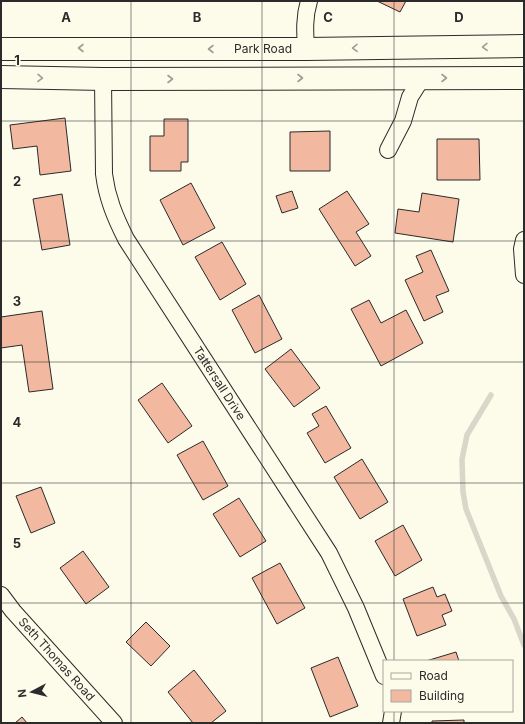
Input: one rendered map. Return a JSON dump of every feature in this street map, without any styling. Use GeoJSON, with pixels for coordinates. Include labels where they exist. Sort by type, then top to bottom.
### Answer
{"type":"FeatureCollection","features":[{"type":"Feature","properties":{"kind":"main road","name":"Park Road"},"geometry":{"type":"LineString","coordinates":[[1,49],[306,49],[524,46]]}},
{"type":"Feature","properties":{"kind":"main road"},"geometry":{"type":"LineString","coordinates":[[1,78],[524,78]]}},
{"type":"Feature","properties":{"kind":"street"},"geometry":{"type":"LineString","coordinates":[[306,49],[305,12],[309,1]]}},
{"type":"Feature","properties":{"kind":"street"},"geometry":{"type":"LineString","coordinates":[[388,150],[403,121],[410,97],[422,78]]}},
{"type":"Feature","properties":{"kind":"street","name":"Tattersall Drive"},"geometry":{"type":"LineString","coordinates":[[103,79],[104,174],[113,212],[126,239],[328,553],[356,608],[383,674]]}},
{"type":"Feature","properties":{"kind":"street"},"geometry":{"type":"LineString","coordinates":[[524,240],[522,249],[524,275]]}},
{"type":"Feature","properties":{"kind":"street","name":"Seth Thomas Road"},"geometry":{"type":"LineString","coordinates":[[1,595],[13,611],[114,723]]}},
{"type":"Feature","properties":{"kind":"street"},"geometry":{"type":"LineString","coordinates":[[391,723],[393,712]]}},
{"type":"Feature","properties":{"kind":"building"},"geometry":{"type":"Polygon","coordinates":[[[377,1],[406,1],[400,12],[377,1]]]}},
{"type":"Feature","properties":{"kind":"building"},"geometry":{"type":"Polygon","coordinates":[[[65,118],[71,171],[40,175],[37,146],[13,149],[10,125],[65,118]]]}},
{"type":"Feature","properties":{"kind":"building"},"geometry":{"type":"Polygon","coordinates":[[[164,119],[188,119],[188,162],[181,162],[181,171],[150,171],[150,136],[164,136],[164,119]]]}},
{"type":"Feature","properties":{"kind":"building"},"geometry":{"type":"Polygon","coordinates":[[[330,131],[330,171],[290,171],[290,132],[330,131]]]}},
{"type":"Feature","properties":{"kind":"building"},"geometry":{"type":"Polygon","coordinates":[[[437,139],[479,139],[480,180],[437,180],[437,139]]]}},
{"type":"Feature","properties":{"kind":"building"},"geometry":{"type":"Polygon","coordinates":[[[191,183],[215,228],[183,245],[160,200],[191,183]]]}},
{"type":"Feature","properties":{"kind":"building"},"geometry":{"type":"Polygon","coordinates":[[[292,191],[298,208],[282,213],[276,196],[292,191]]]}},
{"type":"Feature","properties":{"kind":"building"},"geometry":{"type":"Polygon","coordinates":[[[347,191],[369,224],[356,232],[371,256],[355,266],[319,209],[347,191]]]}},
{"type":"Feature","properties":{"kind":"building"},"geometry":{"type":"Polygon","coordinates":[[[422,193],[459,199],[453,242],[395,233],[398,209],[419,212],[422,193]]]}},
{"type":"Feature","properties":{"kind":"building"},"geometry":{"type":"Polygon","coordinates":[[[62,194],[70,245],[42,250],[33,199],[62,194]]]}},
{"type":"Feature","properties":{"kind":"building"},"geometry":{"type":"Polygon","coordinates":[[[222,242],[246,284],[220,300],[195,257],[222,242]]]}},
{"type":"Feature","properties":{"kind":"building"},"geometry":{"type":"Polygon","coordinates":[[[431,250],[449,291],[436,296],[443,312],[424,321],[405,280],[423,272],[416,256],[431,250]]]}},
{"type":"Feature","properties":{"kind":"building"},"geometry":{"type":"Polygon","coordinates":[[[259,295],[282,339],[255,353],[232,310],[259,295]]]}},
{"type":"Feature","properties":{"kind":"building"},"geometry":{"type":"Polygon","coordinates":[[[369,300],[381,323],[406,310],[423,343],[381,366],[351,309],[369,300]]]}},
{"type":"Feature","properties":{"kind":"building"},"geometry":{"type":"Polygon","coordinates":[[[42,311],[53,389],[29,392],[22,345],[1,348],[1,317],[42,311]]]}},
{"type":"Feature","properties":{"kind":"building"},"geometry":{"type":"Polygon","coordinates":[[[291,349],[320,388],[294,407],[265,369],[291,349]]]}},
{"type":"Feature","properties":{"kind":"building"},"geometry":{"type":"Polygon","coordinates":[[[162,383],[192,426],[168,443],[138,400],[162,383]]]}},
{"type":"Feature","properties":{"kind":"building"},"geometry":{"type":"Polygon","coordinates":[[[326,406],[351,448],[325,463],[307,433],[319,426],[312,414],[326,406]]]}},
{"type":"Feature","properties":{"kind":"building"},"geometry":{"type":"Polygon","coordinates":[[[203,441],[228,486],[203,500],[177,455],[203,441]]]}},
{"type":"Feature","properties":{"kind":"building"},"geometry":{"type":"Polygon","coordinates":[[[362,459],[388,502],[360,519],[334,477],[362,459]]]}},
{"type":"Feature","properties":{"kind":"building"},"geometry":{"type":"Polygon","coordinates":[[[41,487],[55,523],[31,533],[16,496],[41,487]]]}},
{"type":"Feature","properties":{"kind":"building"},"geometry":{"type":"Polygon","coordinates":[[[239,498],[266,541],[240,557],[213,514],[239,498]]]}},
{"type":"Feature","properties":{"kind":"building"},"geometry":{"type":"Polygon","coordinates":[[[403,525],[422,560],[395,576],[375,541],[403,525]]]}},
{"type":"Feature","properties":{"kind":"building"},"geometry":{"type":"Polygon","coordinates":[[[83,551],[109,587],[86,604],[60,568],[83,551]]]}},
{"type":"Feature","properties":{"kind":"building"},"geometry":{"type":"Polygon","coordinates":[[[280,563],[305,608],[277,624],[252,578],[280,563]]]}},
{"type":"Feature","properties":{"kind":"building"},"geometry":{"type":"Polygon","coordinates":[[[433,587],[437,597],[445,594],[452,611],[442,615],[446,625],[417,636],[403,599],[433,587]]]}},
{"type":"Feature","properties":{"kind":"building"},"geometry":{"type":"Polygon","coordinates":[[[146,622],[170,646],[151,666],[126,642],[146,622]]]}},
{"type":"Feature","properties":{"kind":"building"},"geometry":{"type":"Polygon","coordinates":[[[456,652],[459,660],[429,660],[456,652]]]}},
{"type":"Feature","properties":{"kind":"building"},"geometry":{"type":"Polygon","coordinates":[[[338,657],[358,706],[330,717],[311,668],[338,657]]]}},
{"type":"Feature","properties":{"kind":"building"},"geometry":{"type":"Polygon","coordinates":[[[194,670],[226,711],[211,723],[193,723],[168,692],[194,670]]]}},
{"type":"Feature","properties":{"kind":"building"},"geometry":{"type":"Polygon","coordinates":[[[22,717],[27,723],[15,723],[22,717]]]}},
{"type":"Feature","properties":{"kind":"building"},"geometry":{"type":"Polygon","coordinates":[[[464,720],[464,723],[432,723],[432,721],[464,720]]]}},
{"type":"Feature","properties":{"kind":"waterway"},"geometry":{"type":"LineString","coordinates":[[491,395],[467,435],[462,459],[463,492],[466,509],[501,596],[514,619],[524,645]]}}]}
